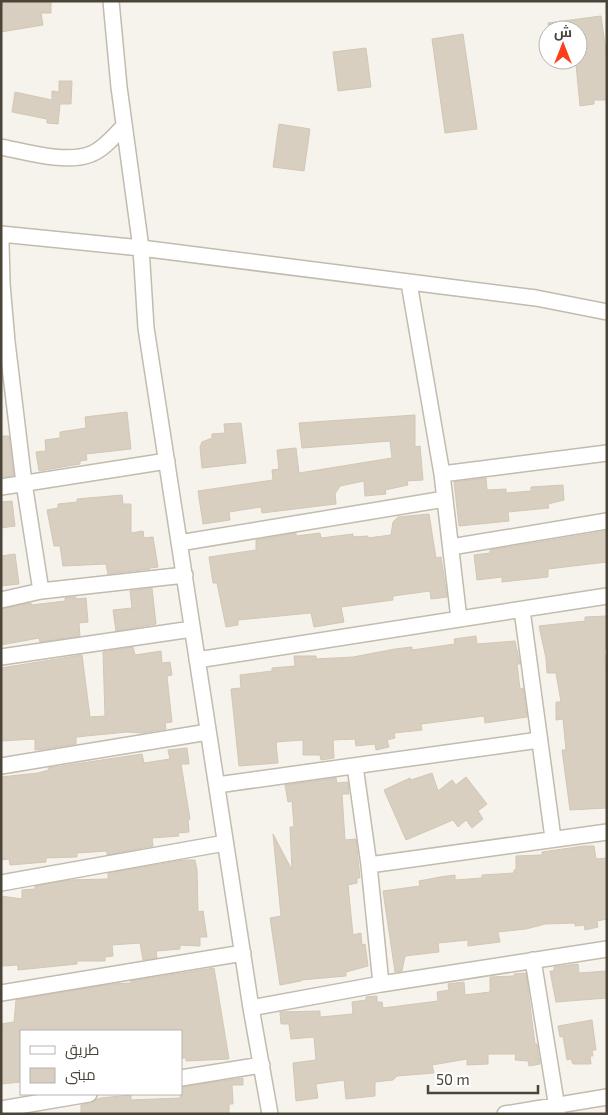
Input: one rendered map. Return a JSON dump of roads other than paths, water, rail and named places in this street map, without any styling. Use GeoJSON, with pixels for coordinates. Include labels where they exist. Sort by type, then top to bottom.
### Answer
{"type":"FeatureCollection","features":[{"type":"Feature","properties":{"kind":"street"},"geometry":{"type":"LineString","coordinates":[[111,1],[124,126],[141,248],[146,328],[179,543],[186,575],[192,629],[251,1008],[270,1114]]}},
{"type":"Feature","properties":{"kind":"street"},"geometry":{"type":"LineString","coordinates":[[1,147],[68,158],[90,155],[102,148],[124,126]]}},
{"type":"Feature","properties":{"kind":"street"},"geometry":{"type":"LineString","coordinates":[[1,234],[141,248],[536,298],[607,312]]}},
{"type":"Feature","properties":{"kind":"street"},"geometry":{"type":"LineString","coordinates":[[1,242],[7,376],[41,591]]}},
{"type":"Feature","properties":{"kind":"street"},"geometry":{"type":"LineString","coordinates":[[409,283],[442,474],[459,619]]}},
{"type":"Feature","properties":{"kind":"street"},"geometry":{"type":"LineString","coordinates":[[442,474],[607,453]]}},
{"type":"Feature","properties":{"kind":"street"},"geometry":{"type":"LineString","coordinates":[[1,487],[167,461]]}},
{"type":"Feature","properties":{"kind":"street"},"geometry":{"type":"LineString","coordinates":[[179,543],[445,499]]}},
{"type":"Feature","properties":{"kind":"street"},"geometry":{"type":"LineString","coordinates":[[451,548],[607,521]]}},
{"type":"Feature","properties":{"kind":"street"},"geometry":{"type":"LineString","coordinates":[[1,600],[41,591],[186,575]]}},
{"type":"Feature","properties":{"kind":"street"},"geometry":{"type":"LineString","coordinates":[[197,660],[607,596]]}},
{"type":"Feature","properties":{"kind":"street"},"geometry":{"type":"LineString","coordinates":[[522,610],[552,838]]}},
{"type":"Feature","properties":{"kind":"street"},"geometry":{"type":"LineString","coordinates":[[1,658],[192,629]]}},
{"type":"Feature","properties":{"kind":"street"},"geometry":{"type":"LineString","coordinates":[[1,766],[208,732]]}},
{"type":"Feature","properties":{"kind":"street"},"geometry":{"type":"LineString","coordinates":[[217,785],[539,740]]}},
{"type":"Feature","properties":{"kind":"street"},"geometry":{"type":"LineString","coordinates":[[355,766],[369,865],[381,984]]}},
{"type":"Feature","properties":{"kind":"street"},"geometry":{"type":"LineString","coordinates":[[369,865],[552,838],[607,832]]}},
{"type":"Feature","properties":{"kind":"street"},"geometry":{"type":"LineString","coordinates":[[1,883],[226,843]]}},
{"type":"Feature","properties":{"kind":"street"},"geometry":{"type":"LineString","coordinates":[[251,1008],[381,984],[607,949]]}},
{"type":"Feature","properties":{"kind":"street"},"geometry":{"type":"LineString","coordinates":[[1,993],[243,953]]}},
{"type":"Feature","properties":{"kind":"street"},"geometry":{"type":"LineString","coordinates":[[533,960],[557,1110]]}},
{"type":"Feature","properties":{"kind":"street"},"geometry":{"type":"LineString","coordinates":[[182,1078],[262,1064]]}},
{"type":"Feature","properties":{"kind":"street"},"geometry":{"type":"LineString","coordinates":[[1,1109],[83,1095]]}},
{"type":"Feature","properties":{"kind":"street"},"geometry":{"type":"LineString","coordinates":[[505,1114],[557,1110],[607,1097]]}}]}
